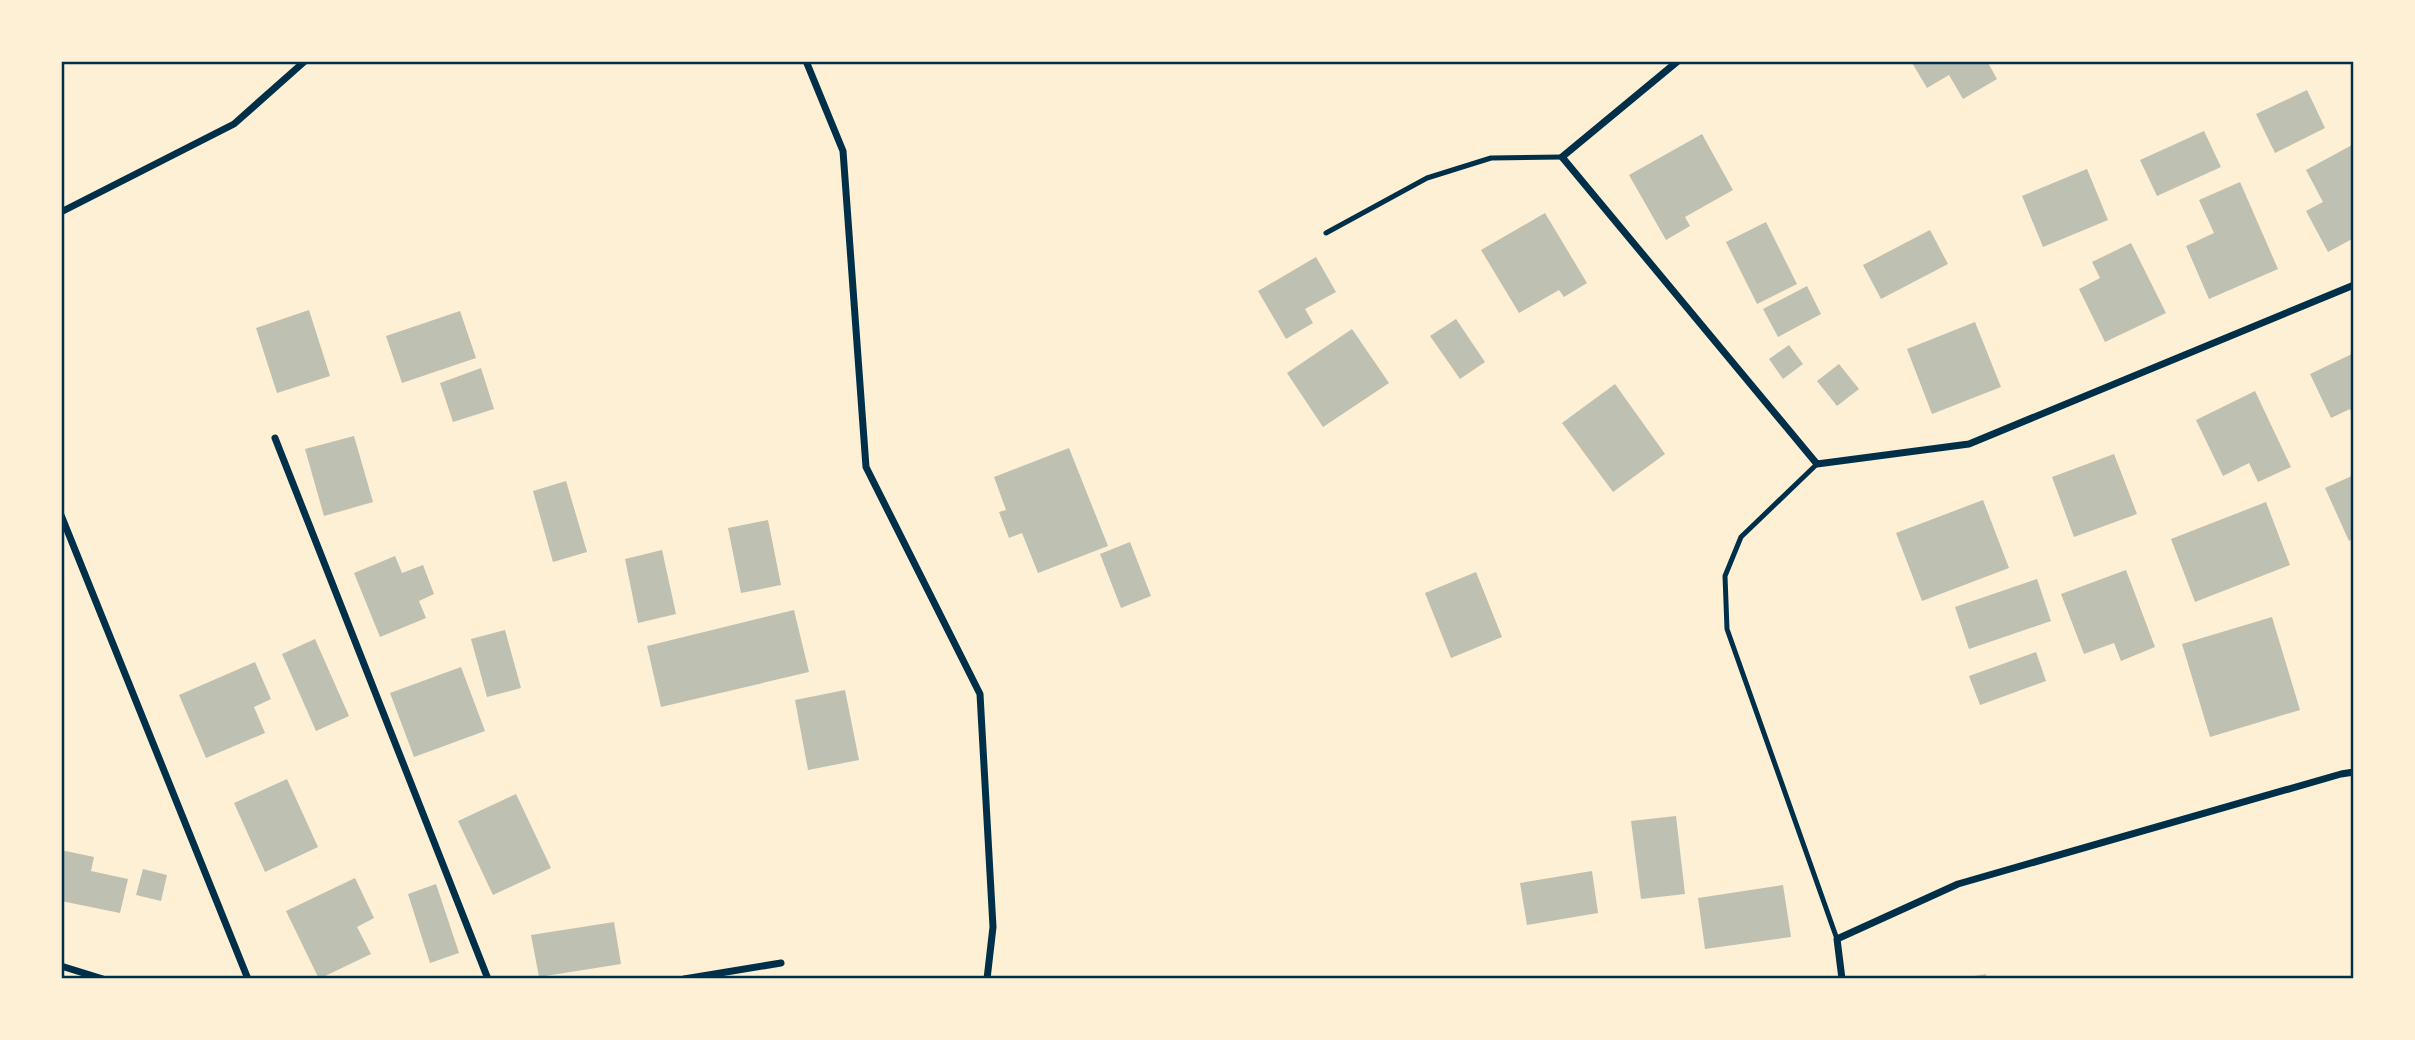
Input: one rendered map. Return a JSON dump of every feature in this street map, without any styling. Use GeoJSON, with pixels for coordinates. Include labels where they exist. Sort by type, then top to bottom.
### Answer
{"type":"FeatureCollection","features":[{"type":"Feature","properties":{"kind":"street"},"geometry":{"type":"LineString","coordinates":[[61,212],[234,124],[305,61]]}},
{"type":"Feature","properties":{"kind":"street"},"geometry":{"type":"LineString","coordinates":[[806,61],[843,151],[866,467],[980,694],[993,927],[987,979]]}},
{"type":"Feature","properties":{"kind":"street"},"geometry":{"type":"LineString","coordinates":[[1678,61],[1562,157],[1817,464],[1969,444],[2354,285]]}},
{"type":"Feature","properties":{"kind":"street"},"geometry":{"type":"LineString","coordinates":[[275,438],[488,979]]}},
{"type":"Feature","properties":{"kind":"street"},"geometry":{"type":"LineString","coordinates":[[61,514],[248,979]]}},
{"type":"Feature","properties":{"kind":"street"},"geometry":{"type":"LineString","coordinates":[[1842,979],[1837,939],[1958,884],[2354,772]]}},
{"type":"Feature","properties":{"kind":"street"},"geometry":{"type":"LineString","coordinates":[[684,979],[781,963]]}},
{"type":"Feature","properties":{"kind":"street"},"geometry":{"type":"LineString","coordinates":[[61,966],[103,979]]}},
{"type":"Feature","properties":{"kind":"lane"},"geometry":{"type":"LineString","coordinates":[[1326,233],[1427,178],[1491,158],[1562,157]]}},
{"type":"Feature","properties":{"kind":"lane"},"geometry":{"type":"LineString","coordinates":[[1817,464],[1741,537],[1725,576],[1727,629],[1837,939]]}},
{"type":"Feature","properties":{"kind":"building"},"geometry":{"type":"Polygon","coordinates":[[[1911,61],[1987,61],[1997,79],[1963,99],[1949,75],[1927,88],[1911,61]]]}},
{"type":"Feature","properties":{"kind":"building"},"geometry":{"type":"Polygon","coordinates":[[[2307,90],[2325,128],[2275,153],[2256,114],[2307,90]]]}},
{"type":"Feature","properties":{"kind":"building"},"geometry":{"type":"Polygon","coordinates":[[[2204,131],[2221,167],[2157,196],[2140,160],[2204,131]]]}},
{"type":"Feature","properties":{"kind":"building"},"geometry":{"type":"Polygon","coordinates":[[[1702,134],[1733,190],[1685,217],[1690,226],[1666,240],[1629,175],[1702,134]]]}},
{"type":"Feature","properties":{"kind":"building"},"geometry":{"type":"Polygon","coordinates":[[[2352,145],[2354,238],[2328,252],[2306,211],[2323,202],[2306,170],[2352,145]]]}},
{"type":"Feature","properties":{"kind":"building"},"geometry":{"type":"Polygon","coordinates":[[[2087,169],[2108,220],[2043,247],[2022,196],[2087,169]]]}},
{"type":"Feature","properties":{"kind":"building"},"geometry":{"type":"Polygon","coordinates":[[[2240,182],[2278,269],[2209,299],[2186,246],[2214,233],[2199,200],[2240,182]]]}},
{"type":"Feature","properties":{"kind":"building"},"geometry":{"type":"Polygon","coordinates":[[[1545,213],[1587,283],[1564,297],[1559,290],[1519,313],[1481,250],[1545,213]]]}},
{"type":"Feature","properties":{"kind":"building"},"geometry":{"type":"Polygon","coordinates":[[[1766,222],[1797,284],[1757,304],[1726,242],[1766,222]]]}},
{"type":"Feature","properties":{"kind":"building"},"geometry":{"type":"Polygon","coordinates":[[[1930,230],[1948,264],[1881,299],[1863,265],[1930,230]]]}},
{"type":"Feature","properties":{"kind":"building"},"geometry":{"type":"Polygon","coordinates":[[[2131,243],[2166,313],[2105,342],[2079,289],[2100,278],[2092,262],[2131,243]]]}},
{"type":"Feature","properties":{"kind":"building"},"geometry":{"type":"Polygon","coordinates":[[[1316,257],[1336,292],[1305,309],[1313,323],[1286,339],[1258,291],[1316,257]]]}},
{"type":"Feature","properties":{"kind":"building"},"geometry":{"type":"Polygon","coordinates":[[[1807,286],[1821,314],[1778,337],[1763,309],[1807,286]]]}},
{"type":"Feature","properties":{"kind":"building"},"geometry":{"type":"Polygon","coordinates":[[[309,310],[330,376],[277,393],[256,328],[309,310]]]}},
{"type":"Feature","properties":{"kind":"building"},"geometry":{"type":"Polygon","coordinates":[[[460,311],[476,358],[402,383],[386,336],[460,311]]]}},
{"type":"Feature","properties":{"kind":"building"},"geometry":{"type":"Polygon","coordinates":[[[1456,319],[1485,362],[1460,379],[1430,336],[1456,319]]]}},
{"type":"Feature","properties":{"kind":"building"},"geometry":{"type":"Polygon","coordinates":[[[1975,322],[2001,387],[1932,414],[1907,349],[1975,322]]]}},
{"type":"Feature","properties":{"kind":"building"},"geometry":{"type":"Polygon","coordinates":[[[1352,329],[1389,383],[1323,427],[1287,373],[1352,329]]]}},
{"type":"Feature","properties":{"kind":"building"},"geometry":{"type":"Polygon","coordinates":[[[1789,345],[1803,364],[1783,379],[1769,359],[1789,345]]]}},
{"type":"Feature","properties":{"kind":"building"},"geometry":{"type":"Polygon","coordinates":[[[2354,353],[2354,418],[2350,409],[2331,418],[2310,374],[2354,353]]]}},
{"type":"Feature","properties":{"kind":"building"},"geometry":{"type":"Polygon","coordinates":[[[1839,364],[1859,389],[1837,406],[1817,381],[1839,364]]]}},
{"type":"Feature","properties":{"kind":"building"},"geometry":{"type":"Polygon","coordinates":[[[481,368],[494,409],[453,422],[440,383],[481,368]]]}},
{"type":"Feature","properties":{"kind":"building"},"geometry":{"type":"Polygon","coordinates":[[[1615,384],[1665,454],[1613,492],[1562,423],[1615,384]]]}},
{"type":"Feature","properties":{"kind":"building"},"geometry":{"type":"Polygon","coordinates":[[[2255,391],[2291,467],[2258,482],[2249,463],[2223,476],[2196,420],[2255,391]]]}},
{"type":"Feature","properties":{"kind":"building"},"geometry":{"type":"Polygon","coordinates":[[[354,436],[373,502],[324,516],[305,449],[354,436]]]}},
{"type":"Feature","properties":{"kind":"building"},"geometry":{"type":"Polygon","coordinates":[[[1069,448],[1108,546],[1038,573],[1022,533],[1009,538],[999,512],[1006,510],[994,477],[1069,448]]]}},
{"type":"Feature","properties":{"kind":"building"},"geometry":{"type":"Polygon","coordinates":[[[2114,454],[2137,514],[2074,537],[2052,477],[2114,454]]]}},
{"type":"Feature","properties":{"kind":"building"},"geometry":{"type":"Polygon","coordinates":[[[2354,475],[2354,538],[2349,541],[2325,488],[2354,475]]]}},
{"type":"Feature","properties":{"kind":"building"},"geometry":{"type":"Polygon","coordinates":[[[566,481],[587,552],[553,562],[533,491],[566,481]]]}},
{"type":"Feature","properties":{"kind":"building"},"geometry":{"type":"Polygon","coordinates":[[[1983,500],[2009,568],[1922,601],[1896,533],[1983,500]]]}},
{"type":"Feature","properties":{"kind":"building"},"geometry":{"type":"Polygon","coordinates":[[[2266,502],[2290,565],[2195,602],[2171,539],[2266,502]]]}},
{"type":"Feature","properties":{"kind":"building"},"geometry":{"type":"Polygon","coordinates":[[[768,520],[781,585],[741,593],[728,528],[768,520]]]}},
{"type":"Feature","properties":{"kind":"building"},"geometry":{"type":"Polygon","coordinates":[[[1130,542],[1151,596],[1121,608],[1100,554],[1130,542]]]}},
{"type":"Feature","properties":{"kind":"building"},"geometry":{"type":"Polygon","coordinates":[[[662,550],[676,614],[638,623],[625,559],[662,550]]]}},
{"type":"Feature","properties":{"kind":"building"},"geometry":{"type":"Polygon","coordinates":[[[395,556],[402,573],[423,565],[434,594],[419,601],[426,618],[380,637],[354,573],[395,556]]]}},
{"type":"Feature","properties":{"kind":"building"},"geometry":{"type":"Polygon","coordinates":[[[2126,570],[2155,647],[2121,661],[2114,643],[2084,654],[2061,594],[2126,570]]]}},
{"type":"Feature","properties":{"kind":"building"},"geometry":{"type":"Polygon","coordinates":[[[1476,572],[1502,637],[1451,658],[1425,593],[1476,572]]]}},
{"type":"Feature","properties":{"kind":"building"},"geometry":{"type":"Polygon","coordinates":[[[2037,579],[2051,621],[1969,649],[1955,607],[2037,579]]]}},
{"type":"Feature","properties":{"kind":"building"},"geometry":{"type":"Polygon","coordinates":[[[794,610],[809,672],[661,707],[647,646],[794,610]]]}},
{"type":"Feature","properties":{"kind":"building"},"geometry":{"type":"Polygon","coordinates":[[[2272,617],[2300,710],[2210,737],[2182,644],[2272,617]]]}},
{"type":"Feature","properties":{"kind":"building"},"geometry":{"type":"Polygon","coordinates":[[[505,630],[521,688],[487,697],[471,639],[505,630]]]}},
{"type":"Feature","properties":{"kind":"building"},"geometry":{"type":"Polygon","coordinates":[[[315,639],[349,716],[316,731],[282,654],[315,639]]]}},
{"type":"Feature","properties":{"kind":"building"},"geometry":{"type":"Polygon","coordinates":[[[2036,652],[2046,681],[1980,705],[1969,676],[2036,652]]]}},
{"type":"Feature","properties":{"kind":"building"},"geometry":{"type":"Polygon","coordinates":[[[255,662],[271,699],[254,707],[265,733],[206,758],[179,695],[255,662]]]}},
{"type":"Feature","properties":{"kind":"building"},"geometry":{"type":"Polygon","coordinates":[[[461,667],[485,731],[414,757],[390,693],[461,667]]]}},
{"type":"Feature","properties":{"kind":"building"},"geometry":{"type":"Polygon","coordinates":[[[845,690],[859,760],[808,770],[795,700],[845,690]]]}},
{"type":"Feature","properties":{"kind":"building"},"geometry":{"type":"Polygon","coordinates":[[[287,779],[318,847],[265,872],[234,803],[287,779]]]}},
{"type":"Feature","properties":{"kind":"building"},"geometry":{"type":"Polygon","coordinates":[[[516,794],[551,868],[493,895],[458,821],[516,794]]]}},
{"type":"Feature","properties":{"kind":"building"},"geometry":{"type":"Polygon","coordinates":[[[1676,816],[1685,894],[1641,899],[1631,821],[1676,816]]]}},
{"type":"Feature","properties":{"kind":"building"},"geometry":{"type":"Polygon","coordinates":[[[61,850],[94,857],[91,871],[128,879],[120,913],[61,901],[61,850]]]}},
{"type":"Feature","properties":{"kind":"building"},"geometry":{"type":"Polygon","coordinates":[[[143,869],[167,875],[161,901],[136,895],[143,869]]]}},
{"type":"Feature","properties":{"kind":"building"},"geometry":{"type":"Polygon","coordinates":[[[1592,871],[1598,913],[1527,925],[1520,883],[1592,871]]]}},
{"type":"Feature","properties":{"kind":"building"},"geometry":{"type":"Polygon","coordinates":[[[355,878],[374,918],[357,927],[371,954],[319,979],[286,911],[355,878]]]}},
{"type":"Feature","properties":{"kind":"building"},"geometry":{"type":"Polygon","coordinates":[[[436,884],[459,953],[430,963],[408,894],[436,884]]]}},
{"type":"Feature","properties":{"kind":"building"},"geometry":{"type":"Polygon","coordinates":[[[1783,885],[1791,937],[1705,949],[1698,898],[1783,885]]]}},
{"type":"Feature","properties":{"kind":"building"},"geometry":{"type":"Polygon","coordinates":[[[614,922],[621,964],[539,977],[531,935],[614,922]]]}},
{"type":"Feature","properties":{"kind":"building"},"geometry":{"type":"Polygon","coordinates":[[[1986,974],[1987,979],[1968,979],[1968,977],[1986,974]]]}}]}
